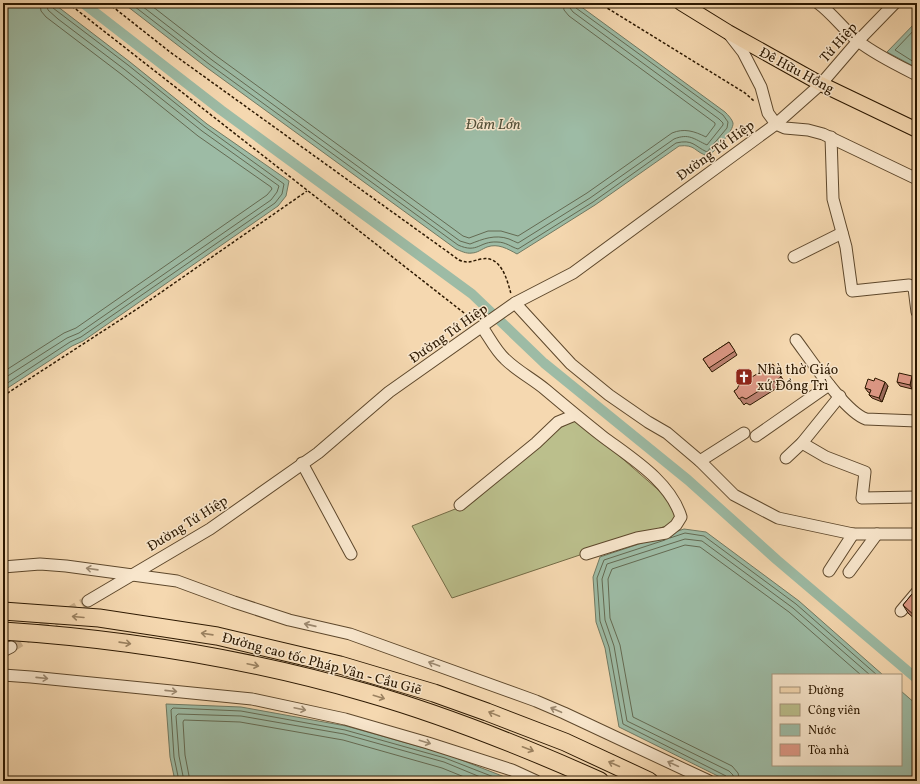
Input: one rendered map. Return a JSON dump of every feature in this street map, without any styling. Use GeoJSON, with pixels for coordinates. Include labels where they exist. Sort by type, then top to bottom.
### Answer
{"type":"FeatureCollection","features":[{"type":"Feature","properties":{"kind":"highway","name":"Đường cao tốc Pháp Vân - Cầu Giẽ"},"geometry":{"type":"LineString","coordinates":[[3,611],[99,618],[217,636],[340,665],[434,692],[565,742],[649,781]]}},
{"type":"Feature","properties":{"kind":"highway","name":"Đường cao tốc Pháp Vân - Cầu Giẽ"},"geometry":{"type":"LineString","coordinates":[[3,631],[54,634],[148,646],[299,675],[368,693],[464,725],[542,755],[600,781]]}},
{"type":"Feature","properties":{"kind":"main road","name":"Đê Hữu Hồng"},"geometry":{"type":"LineString","coordinates":[[681,3],[728,32],[821,84],[917,130]]}},
{"type":"Feature","properties":{"kind":"street"},"geometry":{"type":"LineString","coordinates":[[818,3],[829,11],[858,41],[888,60],[917,74]]}},
{"type":"Feature","properties":{"kind":"street","name":"Tứ Hiệp"},"geometry":{"type":"LineString","coordinates":[[821,84],[858,41],[895,3]]}},
{"type":"Feature","properties":{"kind":"street"},"geometry":{"type":"LineString","coordinates":[[728,32],[743,52],[761,87],[768,113],[776,124],[785,128],[808,130],[831,137],[917,179]]}},
{"type":"Feature","properties":{"kind":"street","name":"Đường Tứ Hiệp"},"geometry":{"type":"LineString","coordinates":[[88,601],[210,529],[318,453],[389,392],[512,305],[573,273],[776,124],[821,84]]}},
{"type":"Feature","properties":{"kind":"street"},"geometry":{"type":"LineString","coordinates":[[831,137],[833,199],[846,247],[852,291],[909,285],[914,288],[917,312]]}},
{"type":"Feature","properties":{"kind":"street"},"geometry":{"type":"LineString","coordinates":[[794,257],[842,233]]}},
{"type":"Feature","properties":{"kind":"street"},"geometry":{"type":"LineString","coordinates":[[512,305],[571,364],[609,395],[648,422],[667,433],[700,461],[734,495],[778,518],[853,534],[917,534]]}},
{"type":"Feature","properties":{"kind":"street"},"geometry":{"type":"LineString","coordinates":[[486,324],[504,358],[638,463],[655,478],[677,505],[681,517],[676,525],[666,533],[637,538],[586,554]]}},
{"type":"Feature","properties":{"kind":"street"},"geometry":{"type":"LineString","coordinates":[[796,340],[830,386],[859,416],[866,419],[917,421]]}},
{"type":"Feature","properties":{"kind":"street"},"geometry":{"type":"LineString","coordinates":[[756,436],[830,386]]}},
{"type":"Feature","properties":{"kind":"street"},"geometry":{"type":"LineString","coordinates":[[786,458],[802,442],[840,396]]}},
{"type":"Feature","properties":{"kind":"street"},"geometry":{"type":"LineString","coordinates":[[460,505],[536,443],[558,422],[575,415]]}},
{"type":"Feature","properties":{"kind":"street"},"geometry":{"type":"LineString","coordinates":[[700,461],[744,433]]}},
{"type":"Feature","properties":{"kind":"street"},"geometry":{"type":"LineString","coordinates":[[802,442],[826,457],[865,472],[862,498],[917,498]]}},
{"type":"Feature","properties":{"kind":"street"},"geometry":{"type":"LineString","coordinates":[[302,463],[351,554]]}},
{"type":"Feature","properties":{"kind":"street"},"geometry":{"type":"LineString","coordinates":[[829,571],[853,534]]}},
{"type":"Feature","properties":{"kind":"street"},"geometry":{"type":"LineString","coordinates":[[849,572],[877,534]]}},
{"type":"Feature","properties":{"kind":"street"},"geometry":{"type":"LineString","coordinates":[[3,567],[40,564],[66,566],[177,581],[289,620],[350,634],[536,701],[709,781]]}},
{"type":"Feature","properties":{"kind":"street"},"geometry":{"type":"LineString","coordinates":[[901,611],[917,592]]}},
{"type":"Feature","properties":{"kind":"street"},"geometry":{"type":"LineString","coordinates":[[3,676],[31,677],[252,699],[345,719],[405,736],[512,770],[536,781]]}},
{"type":"Feature","properties":{"kind":"path"},"geometry":{"type":"LineString","coordinates":[[68,3],[307,191],[486,324]]}},
{"type":"Feature","properties":{"kind":"path"},"geometry":{"type":"LineString","coordinates":[[108,3],[170,52],[459,260],[466,263],[489,258],[496,261],[506,277],[512,305]]}},
{"type":"Feature","properties":{"kind":"path"},"geometry":{"type":"LineString","coordinates":[[599,3],[745,93],[768,113]]}},
{"type":"Feature","properties":{"kind":"path"},"geometry":{"type":"LineString","coordinates":[[3,396],[137,309],[307,191]]}},
{"type":"Feature","properties":{"kind":"green space"},"geometry":{"type":"Polygon","coordinates":[[[577,419],[671,501],[678,517],[666,526],[452,598],[412,526],[473,502],[558,429],[577,419]]]}},
{"type":"Feature","properties":{"kind":"water"},"geometry":{"type":"Polygon","coordinates":[[[3,3],[53,3],[207,124],[289,181],[286,196],[278,206],[83,341],[72,346],[3,391],[3,3]]]}},
{"type":"Feature","properties":{"kind":"water","name":"Đầm Lớn"},"geometry":{"type":"Polygon","coordinates":[[[123,3],[576,3],[725,112],[733,123],[730,131],[723,141],[708,156],[692,147],[679,146],[595,205],[517,254],[503,247],[495,246],[487,247],[474,253],[466,253],[456,249],[206,67],[123,3]]]}},
{"type":"Feature","properties":{"kind":"water"},"geometry":{"type":"Polygon","coordinates":[[[917,21],[917,68],[887,52],[917,21]]]}},
{"type":"Feature","properties":{"kind":"water"},"geometry":{"type":"Polygon","coordinates":[[[684,529],[706,532],[799,601],[882,674],[772,674],[772,766],[902,766],[902,692],[917,705],[917,781],[728,781],[619,727],[605,648],[596,622],[593,577],[600,557],[684,529]]]}},
{"type":"Feature","properties":{"kind":"water"},"geometry":{"type":"Polygon","coordinates":[[[166,704],[241,707],[346,726],[446,754],[515,781],[175,781],[170,757],[166,704]]]}},
{"type":"Feature","properties":{"kind":"building"},"geometry":{"type":"Polygon","coordinates":[[[729,342],[735,351],[709,368],[703,359],[729,342]]]}},
{"type":"Feature","properties":{"kind":"building"},"geometry":{"type":"Polygon","coordinates":[[[773,364],[781,377],[746,399],[742,397],[739,399],[734,391],[739,385],[773,364]]]}},
{"type":"Feature","properties":{"kind":"building"},"geometry":{"type":"Polygon","coordinates":[[[899,373],[912,376],[910,385],[897,382],[899,373]]]}},
{"type":"Feature","properties":{"kind":"building"},"geometry":{"type":"Polygon","coordinates":[[[875,378],[885,382],[879,398],[869,395],[871,390],[865,388],[868,379],[874,381],[875,378]]]}},
{"type":"Feature","properties":{"kind":"building"},"geometry":{"type":"Polygon","coordinates":[[[917,588],[917,618],[903,605],[917,588]]]}},
{"type":"Feature","properties":{"kind":"waterway"},"geometry":{"type":"LineString","coordinates":[[83,3],[221,110],[472,294],[544,363],[688,480],[777,560],[917,679]]}},
{"type":"Feature","properties":{"kind":"tunnel"},"geometry":{"type":"LineString","coordinates":[[11,647],[88,601]]}},
{"type":"Feature","properties":{"kind":"place","name":"Nhà thờ Giáo xứ Đồng Trì"},"geometry":{"type":"Point","coordinates":[744,377]}}]}
